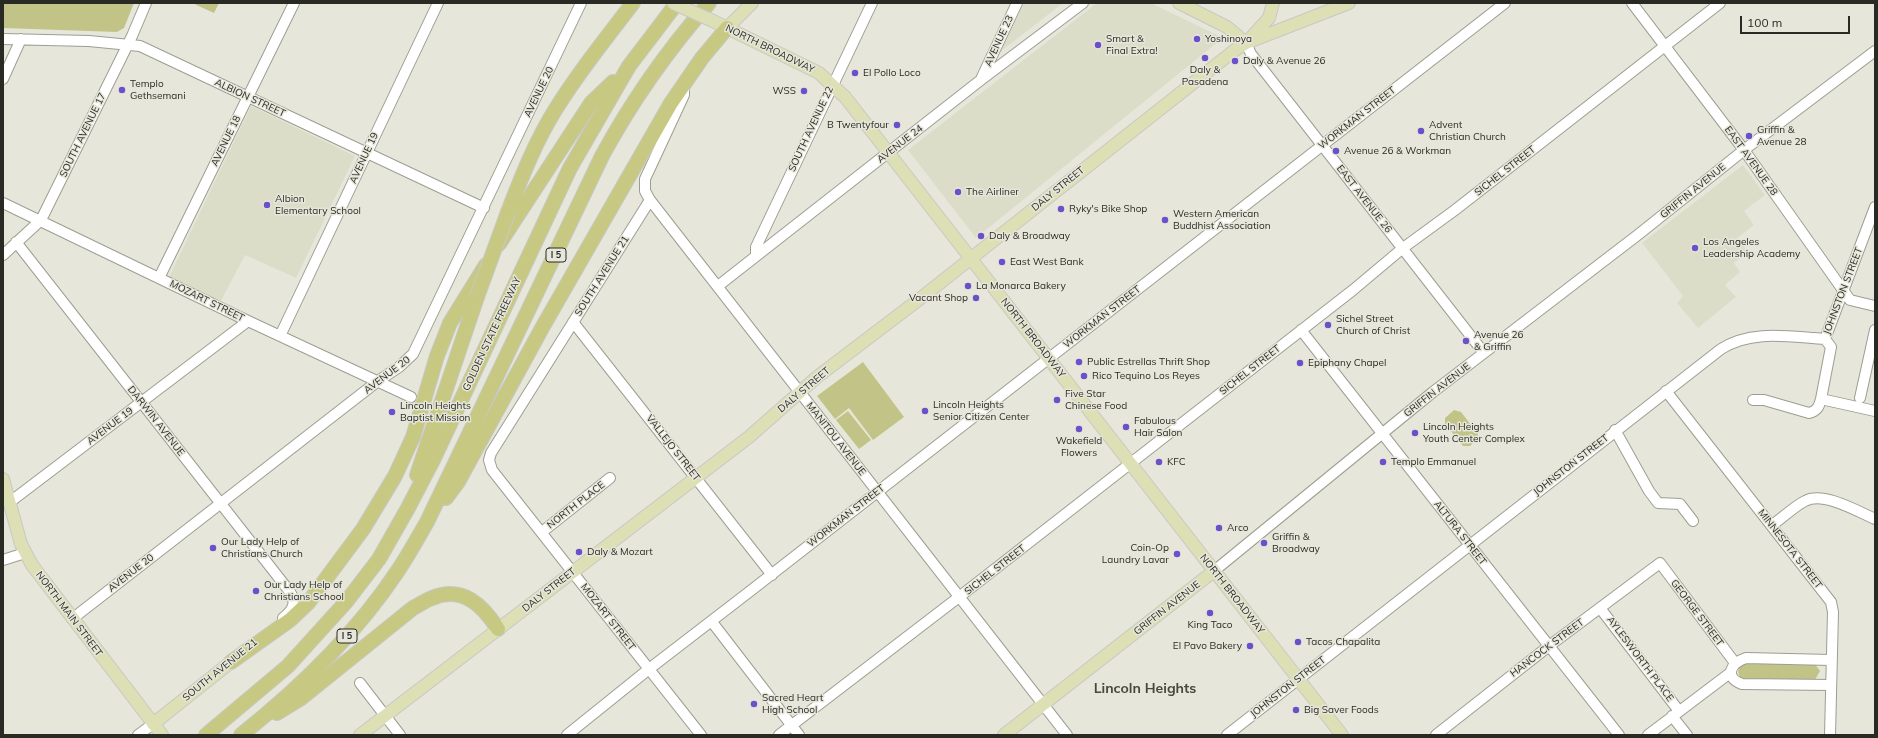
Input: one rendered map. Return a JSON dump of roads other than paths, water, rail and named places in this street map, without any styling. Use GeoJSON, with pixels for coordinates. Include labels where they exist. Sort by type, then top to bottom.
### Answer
{"type":"FeatureCollection","features":[{"type":"Feature","properties":{"kind":"highway"},"geometry":{"type":"LineString","coordinates":[[408,508],[414,482],[452,377],[477,297],[523,173],[556,108],[574,80],[633,3]]}},
{"type":"Feature","properties":{"kind":"highway","name":"GOLDEN STATE FREEWAY"},"geometry":{"type":"LineString","coordinates":[[206,735],[288,666],[318,636],[378,559],[408,508],[434,458],[570,168],[629,66],[677,3]]}},
{"type":"Feature","properties":{"kind":"highway","name":"I 5"},"geometry":{"type":"LineString","coordinates":[[244,733],[301,684],[334,652],[363,618],[397,572],[428,522],[602,156],[621,122],[652,74],[677,40],[709,3]]}},
{"type":"Feature","properties":{"kind":"highway"},"geometry":{"type":"LineString","coordinates":[[428,522],[458,482],[546,322],[667,110],[702,58],[727,28]]}},
{"type":"Feature","properties":{"kind":"highway"},"geometry":{"type":"LineString","coordinates":[[231,662],[285,624],[308,603],[363,529],[395,476],[413,437],[437,356],[450,323],[467,293],[591,103],[629,66]]}},
{"type":"Feature","properties":{"kind":"highway"},"geometry":{"type":"LineString","coordinates":[[244,733],[300,699],[413,608],[433,597],[461,595],[477,603],[486,612],[498,629]]}},
{"type":"Feature","properties":{"kind":"main road","name":"NORTH BROADWAY"},"geometry":{"type":"LineString","coordinates":[[673,3],[819,73],[845,97],[1342,735]]}},
{"type":"Feature","properties":{"kind":"main road"},"geometry":{"type":"LineString","coordinates":[[727,28],[752,3]]}},
{"type":"Feature","properties":{"kind":"main road"},"geometry":{"type":"LineString","coordinates":[[1179,3],[1227,27],[1246,43]]}},
{"type":"Feature","properties":{"kind":"main road"},"geometry":{"type":"LineString","coordinates":[[1246,43],[1269,18],[1273,3]]}},
{"type":"Feature","properties":{"kind":"main road"},"geometry":{"type":"LineString","coordinates":[[1246,43],[1349,3]]}},
{"type":"Feature","properties":{"kind":"main road","name":"DALY STREET"},"geometry":{"type":"LineString","coordinates":[[360,735],[749,437],[799,392],[971,259],[1121,139],[1246,43]]}},
{"type":"Feature","properties":{"kind":"main road","name":"NORTH MAIN STREET"},"geometry":{"type":"LineString","coordinates":[[3,479],[25,553],[41,578],[162,735]]}},
{"type":"Feature","properties":{"kind":"main road","name":"GRIFFIN AVENUE"},"geometry":{"type":"LineString","coordinates":[[1004,735],[1214,571]]}},
{"type":"Feature","properties":{"kind":"main road","name":"SOUTH AVENUE 21"},"geometry":{"type":"LineString","coordinates":[[153,724],[231,662]]}},
{"type":"Feature","properties":{"kind":"street","name":"SOUTH AVENUE 17"},"geometry":{"type":"LineString","coordinates":[[3,255],[41,220],[128,44],[146,3]]}},
{"type":"Feature","properties":{"kind":"street","name":"AVENUE 18"},"geometry":{"type":"LineString","coordinates":[[159,278],[294,3]]}},
{"type":"Feature","properties":{"kind":"street","name":"AVENUE 19"},"geometry":{"type":"LineString","coordinates":[[280,336],[438,3]]}},
{"type":"Feature","properties":{"kind":"street","name":"AVENUE 20"},"geometry":{"type":"LineString","coordinates":[[72,619],[378,381],[399,367],[413,354],[581,3]]}},
{"type":"Feature","properties":{"kind":"street","name":"SOUTH AVENUE 22"},"geometry":{"type":"LineString","coordinates":[[756,256],[756,247],[832,84],[872,3]]}},
{"type":"Feature","properties":{"kind":"street","name":"AVENUE 23"},"geometry":{"type":"LineString","coordinates":[[982,79],[1017,3]]}},
{"type":"Feature","properties":{"kind":"street","name":"AVENUE 24"},"geometry":{"type":"LineString","coordinates":[[718,286],[982,79],[1083,3]]}},
{"type":"Feature","properties":{"kind":"street","name":"WORKMAN STREET"},"geometry":{"type":"LineString","coordinates":[[567,735],[649,669],[712,622],[1505,3]]}},
{"type":"Feature","properties":{"kind":"street","name":"EAST AVENUE 28"},"geometry":{"type":"LineString","coordinates":[[1632,3],[1744,150],[1850,300],[1875,306]]}},
{"type":"Feature","properties":{"kind":"street","name":"SICHEL STREET"},"geometry":{"type":"LineString","coordinates":[[779,735],[1130,464],[1403,248],[1455,210],[1720,3]]}},
{"type":"Feature","properties":{"kind":"street","name":"ALBION STREET"},"geometry":{"type":"LineString","coordinates":[[3,39],[128,44],[140,46],[484,208]]}},
{"type":"Feature","properties":{"kind":"street"},"geometry":{"type":"LineString","coordinates":[[3,79],[22,39]]}},
{"type":"Feature","properties":{"kind":"street","name":"EAST AVENUE 26"},"geometry":{"type":"LineString","coordinates":[[1246,43],[1251,54],[1484,353]]}},
{"type":"Feature","properties":{"kind":"street","name":"GRIFFIN AVENUE"},"geometry":{"type":"LineString","coordinates":[[1214,571],[1382,433],[1639,234],[1744,150],[1875,51]]}},
{"type":"Feature","properties":{"kind":"street"},"geometry":{"type":"LineString","coordinates":[[650,200],[645,190],[645,179],[684,95],[685,84]]}},
{"type":"Feature","properties":{"kind":"street","name":"SOUTH AVENUE 21"},"geometry":{"type":"LineString","coordinates":[[489,460],[491,453],[650,200]]}},
{"type":"Feature","properties":{"kind":"street","name":"MANITOU AVENUE"},"geometry":{"type":"LineString","coordinates":[[650,200],[1067,735]]}},
{"type":"Feature","properties":{"kind":"street","name":"MOZART STREET"},"geometry":{"type":"LineString","coordinates":[[3,203],[248,321],[411,397]]}},
{"type":"Feature","properties":{"kind":"street","name":"JOHNSTON STREET"},"geometry":{"type":"LineString","coordinates":[[1227,735],[1615,430],[1721,349],[1741,338],[1764,336],[1825,339],[1875,207]]}},
{"type":"Feature","properties":{"kind":"street","name":"DARWIN AVENUE"},"geometry":{"type":"LineString","coordinates":[[16,242],[290,592],[294,601]]}},
{"type":"Feature","properties":{"kind":"street","name":"AVENUE 19"},"geometry":{"type":"LineString","coordinates":[[10,502],[248,321]]}},
{"type":"Feature","properties":{"kind":"street","name":"VALLEJO STREET"},"geometry":{"type":"LineString","coordinates":[[573,322],[772,575]]}},
{"type":"Feature","properties":{"kind":"street","name":"ALTURA STREET"},"geometry":{"type":"LineString","coordinates":[[1301,330],[1619,735]]}},
{"type":"Feature","properties":{"kind":"street"},"geometry":{"type":"LineString","coordinates":[[1860,398],[1875,330]]}},
{"type":"Feature","properties":{"kind":"street"},"geometry":{"type":"LineString","coordinates":[[1752,400],[1764,400],[1808,413],[1815,412],[1819,408],[1822,399],[1831,347],[1825,339]]}},
{"type":"Feature","properties":{"kind":"street","name":"MINNESOTA STREET"},"geometry":{"type":"LineString","coordinates":[[1666,391],[1831,602],[1833,612],[1830,735]]}},
{"type":"Feature","properties":{"kind":"street"},"geometry":{"type":"LineString","coordinates":[[1822,399],[1875,411]]}},
{"type":"Feature","properties":{"kind":"street"},"geometry":{"type":"LineString","coordinates":[[1615,430],[1649,492],[1658,502],[1680,504],[1694,521]]}},
{"type":"Feature","properties":{"kind":"street","name":"MOZART STREET"},"geometry":{"type":"LineString","coordinates":[[489,460],[492,470],[701,735]]}},
{"type":"Feature","properties":{"kind":"street","name":"NORTH PLACE"},"geometry":{"type":"LineString","coordinates":[[542,532],[610,478]]}},
{"type":"Feature","properties":{"kind":"street"},"geometry":{"type":"LineString","coordinates":[[1772,525],[1805,501],[1815,498],[1826,499],[1875,519]]}},
{"type":"Feature","properties":{"kind":"street"},"geometry":{"type":"LineString","coordinates":[[3,560],[25,553]]}},
{"type":"Feature","properties":{"kind":"street","name":"HANCOCK STREET"},"geometry":{"type":"LineString","coordinates":[[1436,735],[1549,646],[1660,563]]}},
{"type":"Feature","properties":{"kind":"street","name":"GEORGE STREET"},"geometry":{"type":"LineString","coordinates":[[1660,563],[1735,663]]}},
{"type":"Feature","properties":{"kind":"street","name":"SOUTH AVENUE 21"},"geometry":{"type":"LineString","coordinates":[[231,662],[286,615],[293,607],[294,601]]}},
{"type":"Feature","properties":{"kind":"street","name":"AYLESWORTH PLACE"},"geometry":{"type":"LineString","coordinates":[[1600,608],[1676,714],[1687,735]]}},
{"type":"Feature","properties":{"kind":"street"},"geometry":{"type":"LineString","coordinates":[[712,622],[799,735]]}},
{"type":"Feature","properties":{"kind":"street"},"geometry":{"type":"LineString","coordinates":[[1648,735],[1730,673],[1731,668],[1735,663],[1746,658],[1831,660]]}},
{"type":"Feature","properties":{"kind":"street"},"geometry":{"type":"LineString","coordinates":[[1730,673],[1732,678],[1742,684],[1831,685]]}},
{"type":"Feature","properties":{"kind":"street"},"geometry":{"type":"LineString","coordinates":[[360,683],[400,735]]}},
{"type":"Feature","properties":{"kind":"street","name":"SOUTH AVENUE 21"},"geometry":{"type":"LineString","coordinates":[[138,735],[153,724]]}},
{"type":"Feature","properties":{"kind":"place","name":"Yoshinoya"},"geometry":{"type":"Point","coordinates":[1197,39]}},
{"type":"Feature","properties":{"kind":"place","name":"Smart & Final Extra!"},"geometry":{"type":"Point","coordinates":[1098,45]}},
{"type":"Feature","properties":{"kind":"place","name":"Daly & Pasadena"},"geometry":{"type":"Point","coordinates":[1205,58]}},
{"type":"Feature","properties":{"kind":"place","name":"Daly & Avenue 26"},"geometry":{"type":"Point","coordinates":[1235,61]}},
{"type":"Feature","properties":{"kind":"place","name":"El Pollo Loco"},"geometry":{"type":"Point","coordinates":[855,73]}},
{"type":"Feature","properties":{"kind":"place","name":"Templo Gethsemani"},"geometry":{"type":"Point","coordinates":[122,90]}},
{"type":"Feature","properties":{"kind":"place","name":"WSS"},"geometry":{"type":"Point","coordinates":[804,91]}},
{"type":"Feature","properties":{"kind":"place","name":"B Twentyfour"},"geometry":{"type":"Point","coordinates":[897,125]}},
{"type":"Feature","properties":{"kind":"place","name":"Advent Christian Church"},"geometry":{"type":"Point","coordinates":[1421,131]}},
{"type":"Feature","properties":{"kind":"place","name":"Griffin & Avenue 28"},"geometry":{"type":"Point","coordinates":[1749,136]}},
{"type":"Feature","properties":{"kind":"place","name":"Avenue 26 & Workman"},"geometry":{"type":"Point","coordinates":[1336,151]}},
{"type":"Feature","properties":{"kind":"place","name":"The Airliner"},"geometry":{"type":"Point","coordinates":[958,192]}},
{"type":"Feature","properties":{"kind":"place","name":"Albion Elementary School"},"geometry":{"type":"Point","coordinates":[267,205]}},
{"type":"Feature","properties":{"kind":"place","name":"Ryky's Bike Shop"},"geometry":{"type":"Point","coordinates":[1061,209]}},
{"type":"Feature","properties":{"kind":"place","name":"Western American Buddhist Association"},"geometry":{"type":"Point","coordinates":[1165,220]}},
{"type":"Feature","properties":{"kind":"place","name":"Daly & Broadway"},"geometry":{"type":"Point","coordinates":[981,236]}},
{"type":"Feature","properties":{"kind":"place","name":"Los Angeles Leadership Academy"},"geometry":{"type":"Point","coordinates":[1695,248]}},
{"type":"Feature","properties":{"kind":"place","name":"East West Bank"},"geometry":{"type":"Point","coordinates":[1002,262]}},
{"type":"Feature","properties":{"kind":"place","name":"La Monarca Bakery"},"geometry":{"type":"Point","coordinates":[968,286]}},
{"type":"Feature","properties":{"kind":"place","name":"Vacant Shop"},"geometry":{"type":"Point","coordinates":[976,298]}},
{"type":"Feature","properties":{"kind":"place","name":"Sichel Street Church of Christ"},"geometry":{"type":"Point","coordinates":[1328,325]}},
{"type":"Feature","properties":{"kind":"place","name":"Avenue 26 & Griffin"},"geometry":{"type":"Point","coordinates":[1466,341]}},
{"type":"Feature","properties":{"kind":"place","name":"Public Estrellas Thrift Shop"},"geometry":{"type":"Point","coordinates":[1079,362]}},
{"type":"Feature","properties":{"kind":"place","name":"Epiphany Chapel"},"geometry":{"type":"Point","coordinates":[1300,363]}},
{"type":"Feature","properties":{"kind":"place","name":"Rico Tequino Los Reyes"},"geometry":{"type":"Point","coordinates":[1084,376]}},
{"type":"Feature","properties":{"kind":"place","name":"Five Star Chinese Food"},"geometry":{"type":"Point","coordinates":[1057,400]}},
{"type":"Feature","properties":{"kind":"place","name":"Lincoln Heights Senior Citizen Center"},"geometry":{"type":"Point","coordinates":[925,411]}},
{"type":"Feature","properties":{"kind":"place","name":"Lincoln Heights Baptist Mission"},"geometry":{"type":"Point","coordinates":[392,412]}},
{"type":"Feature","properties":{"kind":"place","name":"Fabulous Hair Salon"},"geometry":{"type":"Point","coordinates":[1126,427]}},
{"type":"Feature","properties":{"kind":"place","name":"Wakefield Flowers"},"geometry":{"type":"Point","coordinates":[1079,429]}},
{"type":"Feature","properties":{"kind":"place","name":"Lincoln Heights Youth Center Complex"},"geometry":{"type":"Point","coordinates":[1415,433]}},
{"type":"Feature","properties":{"kind":"place","name":"KFC"},"geometry":{"type":"Point","coordinates":[1159,462]}},
{"type":"Feature","properties":{"kind":"place","name":"Templo Emmanuel"},"geometry":{"type":"Point","coordinates":[1383,462]}},
{"type":"Feature","properties":{"kind":"place","name":"Arco"},"geometry":{"type":"Point","coordinates":[1219,528]}},
{"type":"Feature","properties":{"kind":"place","name":"Griffin & Broadway"},"geometry":{"type":"Point","coordinates":[1264,543]}},
{"type":"Feature","properties":{"kind":"place","name":"Our Lady Help of Christians Church"},"geometry":{"type":"Point","coordinates":[213,548]}},
{"type":"Feature","properties":{"kind":"place","name":"Daly & Mozart"},"geometry":{"type":"Point","coordinates":[579,552]}},
{"type":"Feature","properties":{"kind":"place","name":"Coin-Op Laundry Lavar"},"geometry":{"type":"Point","coordinates":[1177,554]}},
{"type":"Feature","properties":{"kind":"place","name":"Our Lady Help of Christians School"},"geometry":{"type":"Point","coordinates":[256,591]}},
{"type":"Feature","properties":{"kind":"place","name":"King Taco"},"geometry":{"type":"Point","coordinates":[1210,613]}},
{"type":"Feature","properties":{"kind":"place","name":"Tacos Chapalita"},"geometry":{"type":"Point","coordinates":[1298,642]}},
{"type":"Feature","properties":{"kind":"place","name":"El Pavo Bakery"},"geometry":{"type":"Point","coordinates":[1250,646]}},
{"type":"Feature","properties":{"kind":"place","name":"Sacred Heart High School"},"geometry":{"type":"Point","coordinates":[754,704]}},
{"type":"Feature","properties":{"kind":"place","name":"Big Saver Foods"},"geometry":{"type":"Point","coordinates":[1296,710]}},
{"type":"Feature","properties":{"kind":"district","name":"Lincoln Heights"},"geometry":{"type":"Point","coordinates":[1145,689]}}]}
